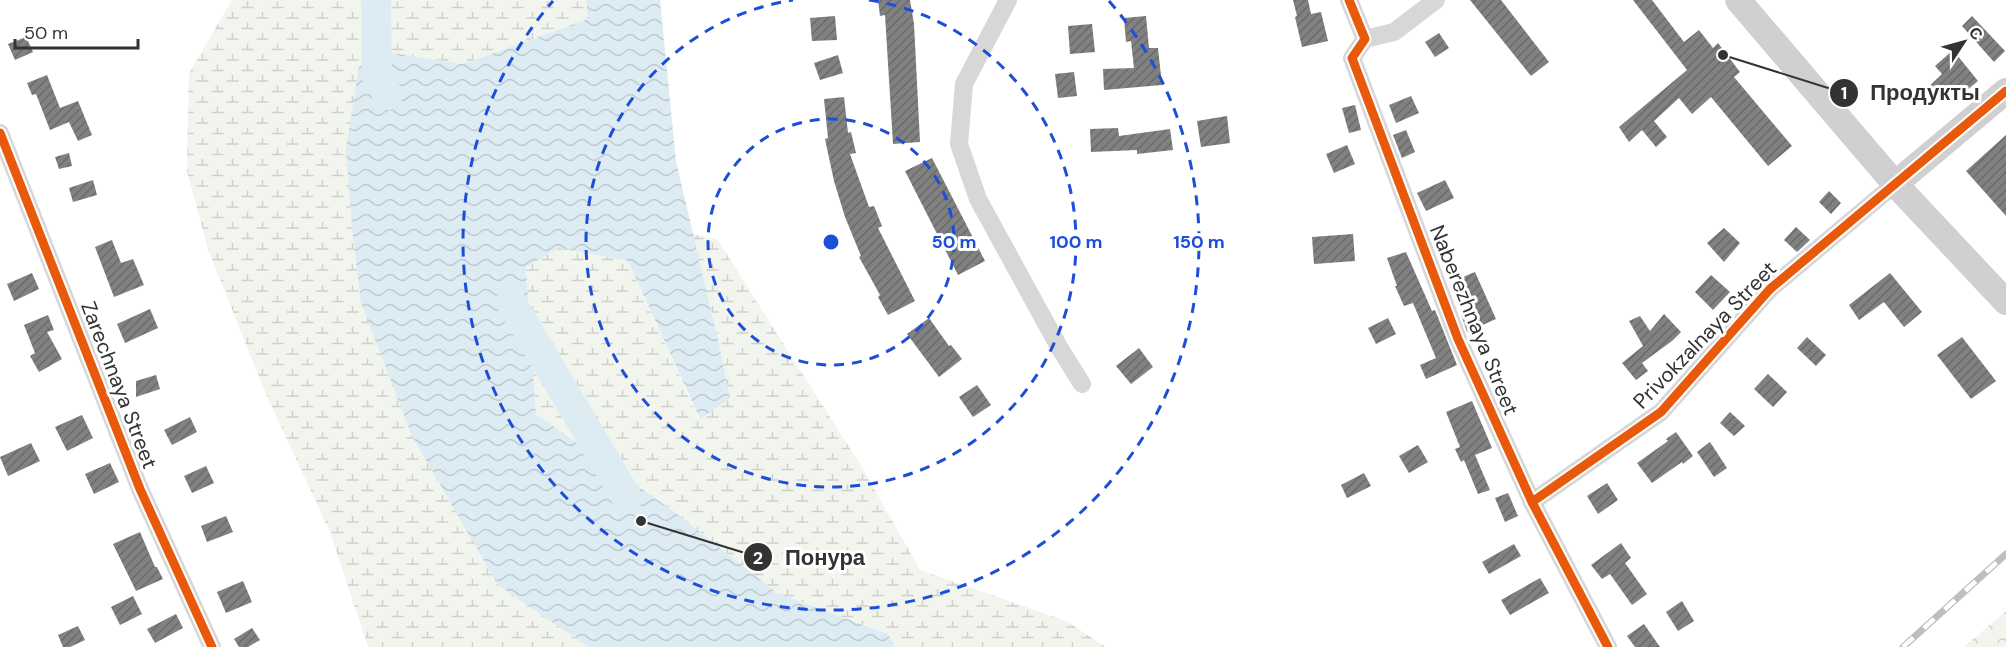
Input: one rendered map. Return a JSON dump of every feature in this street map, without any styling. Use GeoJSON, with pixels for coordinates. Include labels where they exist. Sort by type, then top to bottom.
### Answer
{"type":"FeatureCollection","features":[{"type":"Feature","properties":{"kind":"main road"},"geometry":{"type":"LineString","coordinates":[[1738,0],[1895,184],[2006,302]]}},
{"type":"Feature","properties":{"kind":"main road","name":"Privokzalnaya Street"},"geometry":{"type":"LineString","coordinates":[[1895,184],[2006,91]]}},
{"type":"Feature","properties":{"kind":"street"},"geometry":{"type":"LineString","coordinates":[[1008,0],[964,84],[959,144],[978,199],[1059,347],[1082,384]]}},
{"type":"Feature","properties":{"kind":"street"},"geometry":{"type":"LineString","coordinates":[[1349,0],[1365,39],[1394,32],[1436,0]]}},
{"type":"Feature","properties":{"kind":"street","name":"Naberezhnaya Street"},"geometry":{"type":"LineString","coordinates":[[1365,39],[1352,58],[1458,339],[1532,502],[1608,647]]}},
{"type":"Feature","properties":{"kind":"street","name":"Zarechnaya Street"},"geometry":{"type":"LineString","coordinates":[[2,143],[140,489],[212,647]]}},
{"type":"Feature","properties":{"kind":"street","name":"Privokzalnaya Street"},"geometry":{"type":"LineString","coordinates":[[1532,502],[1661,412],[1770,289],[1895,184]]}},
{"type":"Feature","properties":{"kind":"green space"},"geometry":{"type":"Polygon","coordinates":[[[232,0],[586,0],[588,19],[463,64],[393,53],[498,585],[588,647],[368,647],[330,532],[265,392],[208,249],[187,171],[189,73],[232,0]]]}},
{"type":"Feature","properties":{"kind":"green space"},"geometry":{"type":"Polygon","coordinates":[[[693,234],[717,239],[863,469],[920,570],[1066,621],[1106,647],[895,647],[888,634],[777,593],[676,513],[536,414],[526,267],[559,248],[628,261],[699,419],[718,340],[693,234]]]}},
{"type":"Feature","properties":{"kind":"green space"},"geometry":{"type":"Polygon","coordinates":[[[2006,611],[2006,647],[1964,647],[2006,611]]]}},
{"type":"Feature","properties":{"kind":"water"},"geometry":{"type":"Polygon","coordinates":[[[586,0],[660,0],[676,161],[730,398],[700,419],[628,261],[559,248],[526,267],[536,414],[676,513],[777,593],[888,634],[895,647],[588,647],[498,585],[412,436],[361,303],[346,149],[359,66],[393,53],[463,64],[588,19],[586,0]]]}},
{"type":"Feature","properties":{"kind":"building"},"geometry":{"type":"Polygon","coordinates":[[[878,0],[910,0],[914,24],[920,142],[893,144],[885,15],[880,16],[878,0]]]}},
{"type":"Feature","properties":{"kind":"building"},"geometry":{"type":"Polygon","coordinates":[[[1293,0],[1308,0],[1311,14],[1321,12],[1328,41],[1302,47],[1293,0]]]}},
{"type":"Feature","properties":{"kind":"building"},"geometry":{"type":"Polygon","coordinates":[[[1470,0],[1501,0],[1549,62],[1531,76],[1470,0]]]}},
{"type":"Feature","properties":{"kind":"building"},"geometry":{"type":"Polygon","coordinates":[[[1633,0],[1652,0],[1684,42],[1699,30],[1713,48],[1718,43],[1740,72],[1734,77],[1792,146],[1768,166],[1711,97],[1692,114],[1679,98],[1654,121],[1667,137],[1656,147],[1642,130],[1629,142],[1619,127],[1687,70],[1633,0]]]}},
{"type":"Feature","properties":{"kind":"building"},"geometry":{"type":"Polygon","coordinates":[[[835,16],[837,40],[812,41],[810,18],[835,16]]]}},
{"type":"Feature","properties":{"kind":"building"},"geometry":{"type":"Polygon","coordinates":[[[1146,16],[1149,48],[1158,48],[1162,85],[1104,90],[1103,69],[1134,68],[1131,41],[1126,42],[1124,18],[1146,16]]]}},
{"type":"Feature","properties":{"kind":"building"},"geometry":{"type":"Polygon","coordinates":[[[1972,16],[2005,51],[1994,62],[1962,26],[1972,16]]]}},
{"type":"Feature","properties":{"kind":"building"},"geometry":{"type":"Polygon","coordinates":[[[1092,24],[1095,52],[1070,54],[1068,26],[1092,24]]]}},
{"type":"Feature","properties":{"kind":"building"},"geometry":{"type":"Polygon","coordinates":[[[1439,33],[1449,48],[1435,57],[1425,42],[1439,33]]]}},
{"type":"Feature","properties":{"kind":"building"},"geometry":{"type":"Polygon","coordinates":[[[26,37],[33,52],[15,60],[8,44],[26,37]]]}},
{"type":"Feature","properties":{"kind":"building"},"geometry":{"type":"Polygon","coordinates":[[[1953,50],[1978,81],[1960,96],[1952,86],[1927,108],[1916,99],[1942,74],[1935,66],[1953,50]]]}},
{"type":"Feature","properties":{"kind":"building"},"geometry":{"type":"Polygon","coordinates":[[[838,55],[843,73],[820,80],[814,63],[838,55]]]}},
{"type":"Feature","properties":{"kind":"building"},"geometry":{"type":"Polygon","coordinates":[[[1074,72],[1077,96],[1058,98],[1055,74],[1074,72]]]}},
{"type":"Feature","properties":{"kind":"building"},"geometry":{"type":"Polygon","coordinates":[[[47,75],[60,108],[78,101],[92,135],[78,141],[69,122],[50,130],[36,94],[32,95],[27,83],[47,75]]]}},
{"type":"Feature","properties":{"kind":"building"},"geometry":{"type":"Polygon","coordinates":[[[1411,96],[1419,113],[1396,123],[1389,105],[1411,96]]]}},
{"type":"Feature","properties":{"kind":"building"},"geometry":{"type":"Polygon","coordinates":[[[844,97],[848,133],[851,132],[856,153],[850,154],[869,207],[874,206],[882,226],[878,228],[915,301],[888,315],[859,257],[861,256],[845,217],[834,181],[825,139],[828,138],[824,99],[844,97]]]}},
{"type":"Feature","properties":{"kind":"building"},"geometry":{"type":"Polygon","coordinates":[[[1355,105],[1361,130],[1349,133],[1342,108],[1355,105]]]}},
{"type":"Feature","properties":{"kind":"building"},"geometry":{"type":"Polygon","coordinates":[[[1227,116],[1230,143],[1201,147],[1197,121],[1227,116]]]}},
{"type":"Feature","properties":{"kind":"building"},"geometry":{"type":"Polygon","coordinates":[[[1118,128],[1119,136],[1170,129],[1173,150],[1137,154],[1137,150],[1091,152],[1090,129],[1118,128]]]}},
{"type":"Feature","properties":{"kind":"building"},"geometry":{"type":"Polygon","coordinates":[[[1406,130],[1415,152],[1402,158],[1393,135],[1406,130]]]}},
{"type":"Feature","properties":{"kind":"building"},"geometry":{"type":"Polygon","coordinates":[[[2006,135],[2006,216],[1966,171],[2006,135]]]}},
{"type":"Feature","properties":{"kind":"building"},"geometry":{"type":"Polygon","coordinates":[[[1347,145],[1355,164],[1334,173],[1326,154],[1347,145]]]}},
{"type":"Feature","properties":{"kind":"building"},"geometry":{"type":"Polygon","coordinates":[[[69,153],[72,166],[59,169],[55,157],[69,153]]]}},
{"type":"Feature","properties":{"kind":"building"},"geometry":{"type":"Polygon","coordinates":[[[932,158],[985,261],[958,275],[905,171],[932,158]]]}},
{"type":"Feature","properties":{"kind":"building"},"geometry":{"type":"Polygon","coordinates":[[[93,180],[97,195],[73,202],[69,188],[93,180]]]}},
{"type":"Feature","properties":{"kind":"building"},"geometry":{"type":"Polygon","coordinates":[[[1445,180],[1454,198],[1426,211],[1417,193],[1445,180]]]}},
{"type":"Feature","properties":{"kind":"building"},"geometry":{"type":"Polygon","coordinates":[[[1829,191],[1841,203],[1831,214],[1819,202],[1829,191]]]}},
{"type":"Feature","properties":{"kind":"building"},"geometry":{"type":"Polygon","coordinates":[[[1796,227],[1810,240],[1797,252],[1784,240],[1796,227]]]}},
{"type":"Feature","properties":{"kind":"building"},"geometry":{"type":"Polygon","coordinates":[[[1724,228],[1740,243],[1724,262],[1707,243],[1724,228]]]}},
{"type":"Feature","properties":{"kind":"building"},"geometry":{"type":"Polygon","coordinates":[[[1353,234],[1355,261],[1314,264],[1312,237],[1353,234]]]}},
{"type":"Feature","properties":{"kind":"building"},"geometry":{"type":"Polygon","coordinates":[[[112,240],[121,263],[133,259],[144,285],[114,297],[95,247],[112,240]]]}},
{"type":"Feature","properties":{"kind":"building"},"geometry":{"type":"Polygon","coordinates":[[[1406,252],[1432,311],[1435,310],[1457,365],[1426,379],[1420,365],[1436,358],[1413,303],[1404,306],[1395,286],[1397,286],[1387,258],[1406,252]]]}},
{"type":"Feature","properties":{"kind":"building"},"geometry":{"type":"Polygon","coordinates":[[[1475,272],[1496,319],[1467,332],[1461,314],[1469,311],[1456,280],[1475,272]]]}},
{"type":"Feature","properties":{"kind":"building"},"geometry":{"type":"Polygon","coordinates":[[[32,273],[39,289],[14,301],[7,284],[32,273]]]}},
{"type":"Feature","properties":{"kind":"building"},"geometry":{"type":"Polygon","coordinates":[[[1890,273],[1922,312],[1904,327],[1884,302],[1859,320],[1849,305],[1890,273]]]}},
{"type":"Feature","properties":{"kind":"building"},"geometry":{"type":"Polygon","coordinates":[[[1711,275],[1730,292],[1713,310],[1695,292],[1711,275]]]}},
{"type":"Feature","properties":{"kind":"building"},"geometry":{"type":"Polygon","coordinates":[[[150,309],[158,328],[125,343],[117,324],[150,309]]]}},
{"type":"Feature","properties":{"kind":"building"},"geometry":{"type":"Polygon","coordinates":[[[1664,314],[1681,332],[1642,363],[1648,371],[1636,380],[1622,363],[1643,346],[1629,321],[1640,316],[1650,331],[1664,314]]]}},
{"type":"Feature","properties":{"kind":"building"},"geometry":{"type":"Polygon","coordinates":[[[48,315],[54,330],[47,332],[62,359],[39,372],[30,356],[35,353],[24,325],[48,315]]]}},
{"type":"Feature","properties":{"kind":"building"},"geometry":{"type":"Polygon","coordinates":[[[929,318],[949,346],[951,345],[962,359],[939,377],[907,334],[929,318]]]}},
{"type":"Feature","properties":{"kind":"building"},"geometry":{"type":"Polygon","coordinates":[[[1388,318],[1396,334],[1376,344],[1368,328],[1388,318]]]}},
{"type":"Feature","properties":{"kind":"building"},"geometry":{"type":"Polygon","coordinates":[[[1807,337],[1826,355],[1816,366],[1797,348],[1807,337]]]}},
{"type":"Feature","properties":{"kind":"building"},"geometry":{"type":"Polygon","coordinates":[[[1962,337],[1996,381],[1971,399],[1937,355],[1962,337]]]}},
{"type":"Feature","properties":{"kind":"building"},"geometry":{"type":"Polygon","coordinates":[[[1139,348],[1153,367],[1131,384],[1116,366],[1139,348]]]}},
{"type":"Feature","properties":{"kind":"building"},"geometry":{"type":"Polygon","coordinates":[[[1768,374],[1787,392],[1773,407],[1754,389],[1768,374]]]}},
{"type":"Feature","properties":{"kind":"building"},"geometry":{"type":"Polygon","coordinates":[[[156,375],[160,389],[136,397],[136,381],[156,375]]]}},
{"type":"Feature","properties":{"kind":"building"},"geometry":{"type":"Polygon","coordinates":[[[977,385],[991,405],[973,417],[959,397],[977,385]]]}},
{"type":"Feature","properties":{"kind":"building"},"geometry":{"type":"Polygon","coordinates":[[[1472,401],[1492,448],[1475,455],[1490,490],[1478,494],[1464,460],[1461,462],[1455,449],[1460,447],[1446,412],[1472,401]]]}},
{"type":"Feature","properties":{"kind":"building"},"geometry":{"type":"Polygon","coordinates":[[[1730,412],[1745,426],[1734,436],[1720,423],[1730,412]]]}},
{"type":"Feature","properties":{"kind":"building"},"geometry":{"type":"Polygon","coordinates":[[[82,415],[93,438],[67,451],[55,427],[82,415]]]}},
{"type":"Feature","properties":{"kind":"building"},"geometry":{"type":"Polygon","coordinates":[[[190,417],[197,432],[172,445],[164,430],[190,417]]]}},
{"type":"Feature","properties":{"kind":"building"},"geometry":{"type":"Polygon","coordinates":[[[1676,432],[1693,456],[1652,483],[1637,463],[1668,441],[1666,439],[1676,432]]]}},
{"type":"Feature","properties":{"kind":"building"},"geometry":{"type":"Polygon","coordinates":[[[1710,442],[1727,468],[1714,477],[1697,452],[1710,442]]]}},
{"type":"Feature","properties":{"kind":"building"},"geometry":{"type":"Polygon","coordinates":[[[31,443],[40,461],[8,476],[0,457],[31,443]]]}},
{"type":"Feature","properties":{"kind":"building"},"geometry":{"type":"Polygon","coordinates":[[[1418,445],[1428,462],[1409,473],[1399,456],[1418,445]]]}},
{"type":"Feature","properties":{"kind":"building"},"geometry":{"type":"Polygon","coordinates":[[[110,463],[119,482],[94,494],[85,474],[110,463]]]}},
{"type":"Feature","properties":{"kind":"building"},"geometry":{"type":"Polygon","coordinates":[[[206,466],[214,483],[192,493],[184,476],[206,466]]]}},
{"type":"Feature","properties":{"kind":"building"},"geometry":{"type":"Polygon","coordinates":[[[1364,473],[1371,486],[1347,498],[1341,485],[1364,473]]]}},
{"type":"Feature","properties":{"kind":"building"},"geometry":{"type":"Polygon","coordinates":[[[1607,483],[1618,500],[1598,514],[1587,496],[1607,483]]]}},
{"type":"Feature","properties":{"kind":"building"},"geometry":{"type":"Polygon","coordinates":[[[1508,493],[1518,516],[1505,522],[1495,498],[1508,493]]]}},
{"type":"Feature","properties":{"kind":"building"},"geometry":{"type":"Polygon","coordinates":[[[226,516],[233,532],[207,542],[201,526],[226,516]]]}},
{"type":"Feature","properties":{"kind":"building"},"geometry":{"type":"Polygon","coordinates":[[[140,532],[155,567],[163,579],[136,591],[113,544],[140,532]]]}},
{"type":"Feature","properties":{"kind":"building"},"geometry":{"type":"Polygon","coordinates":[[[1621,543],[1631,558],[1625,563],[1647,594],[1632,605],[1610,574],[1602,579],[1591,565],[1621,543]]]}},
{"type":"Feature","properties":{"kind":"building"},"geometry":{"type":"Polygon","coordinates":[[[1514,544],[1521,556],[1489,574],[1482,562],[1514,544]]]}},
{"type":"Feature","properties":{"kind":"building"},"geometry":{"type":"Polygon","coordinates":[[[1540,578],[1549,593],[1510,615],[1501,600],[1540,578]]]}},
{"type":"Feature","properties":{"kind":"building"},"geometry":{"type":"Polygon","coordinates":[[[243,581],[252,602],[226,613],[217,592],[243,581]]]}},
{"type":"Feature","properties":{"kind":"building"},"geometry":{"type":"Polygon","coordinates":[[[133,596],[142,614],[120,625],[111,607],[133,596]]]}},
{"type":"Feature","properties":{"kind":"building"},"geometry":{"type":"Polygon","coordinates":[[[1682,601],[1694,621],[1678,631],[1666,612],[1682,601]]]}},
{"type":"Feature","properties":{"kind":"building"},"geometry":{"type":"Polygon","coordinates":[[[176,614],[183,628],[155,643],[147,629],[176,614]]]}},
{"type":"Feature","properties":{"kind":"building"},"geometry":{"type":"Polygon","coordinates":[[[1644,624],[1660,647],[1635,647],[1627,636],[1644,624]]]}},
{"type":"Feature","properties":{"kind":"building"},"geometry":{"type":"Polygon","coordinates":[[[78,626],[85,640],[70,647],[63,647],[58,635],[78,626]]]}},
{"type":"Feature","properties":{"kind":"building"},"geometry":{"type":"Polygon","coordinates":[[[252,628],[260,640],[248,647],[239,647],[234,639],[252,628]]]}},
{"type":"Feature","properties":{"kind":"waterway"},"geometry":{"type":"LineString","coordinates":[[376,0],[377,76],[388,95]]}},
{"type":"Feature","properties":{"kind":"waterway"},"geometry":{"type":"LineString","coordinates":[[511,302],[627,498]]}},
{"type":"Feature","properties":{"kind":"railway"},"geometry":{"type":"LineString","coordinates":[[1903,647],[2006,554]]}},
{"type":"Feature","properties":{"kind":"cycle path"},"geometry":{"type":"LineString","coordinates":[[1349,0],[1365,39],[1352,58],[1458,339],[1532,502],[1608,647]]}},
{"type":"Feature","properties":{"kind":"cycle path"},"geometry":{"type":"LineString","coordinates":[[1532,502],[1661,412],[1770,289],[2006,91]]}},
{"type":"Feature","properties":{"kind":"cycle path"},"geometry":{"type":"LineString","coordinates":[[0,133],[140,489],[212,647]]}},
{"type":"Feature","properties":{"kind":"place","name":"Продукты"},"geometry":{"type":"Point","coordinates":[1723,55]}},
{"type":"Feature","properties":{"kind":"place","name":"Понура"},"geometry":{"type":"Point","coordinates":[641,521]}}]}
